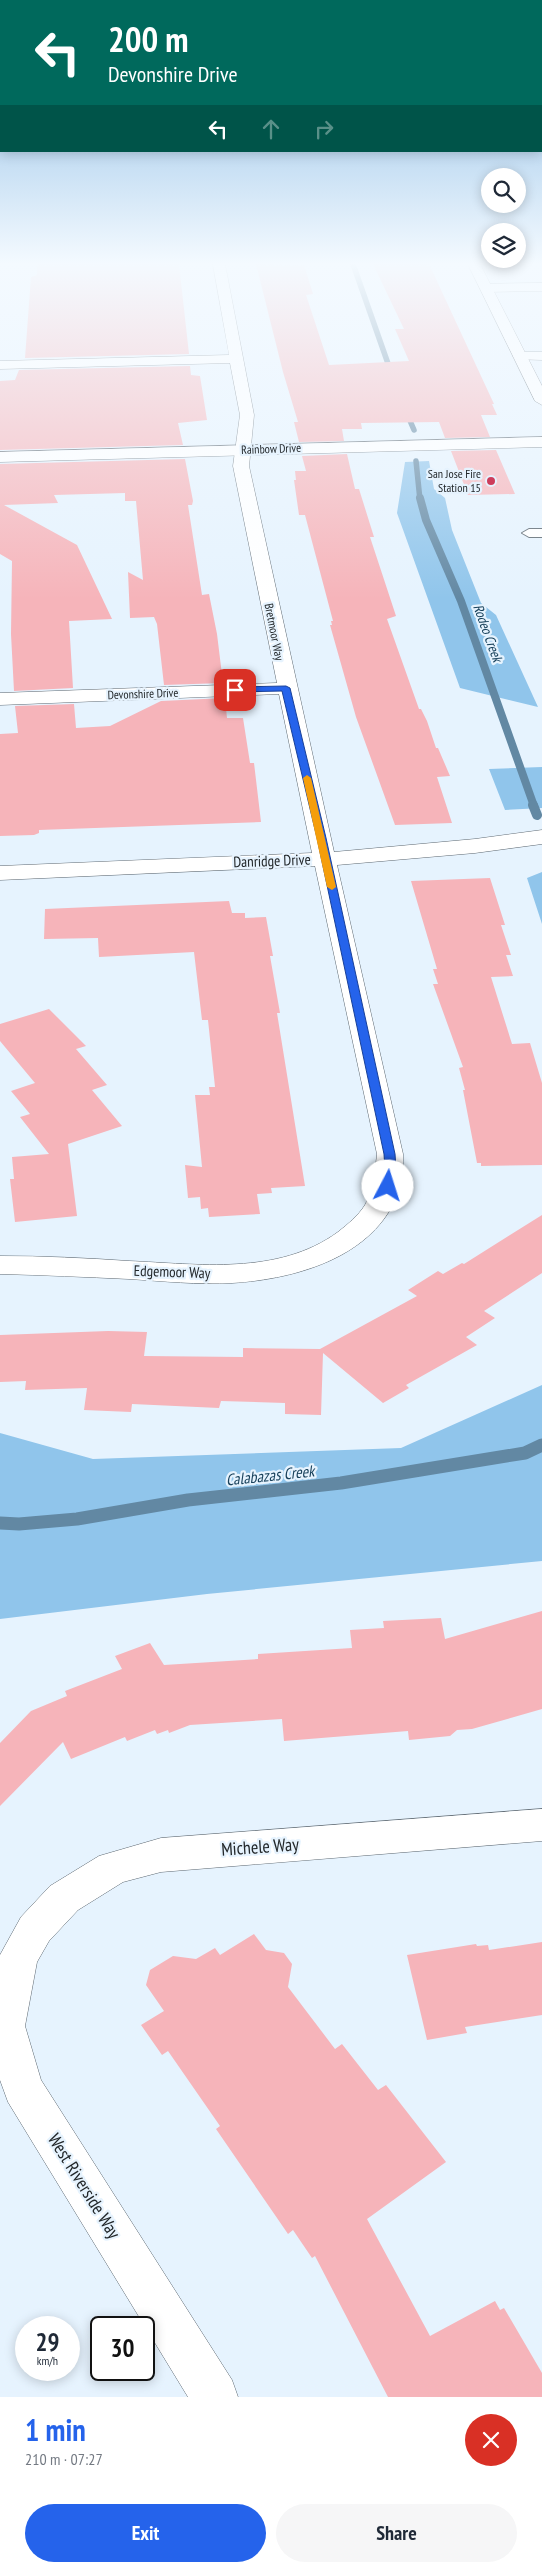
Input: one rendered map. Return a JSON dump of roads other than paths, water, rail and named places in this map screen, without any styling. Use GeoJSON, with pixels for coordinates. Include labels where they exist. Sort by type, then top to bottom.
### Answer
{"type":"FeatureCollection","features":[{"type":"Feature","properties":{"kind":"street","name":"Bretmoor Way"},"geometry":{"type":"LineString","coordinates":[[241,376],[247,416],[246,436],[241,450],[241,466],[286,688],[326,859],[390,1154],[391,1170],[382,1202],[373,1217],[340,1245]]}},
{"type":"Feature","properties":{"kind":"street"},"geometry":{"type":"LineString","coordinates":[[530,376],[542,401]]}},
{"type":"Feature","properties":{"kind":"street","name":"Rainbow Drive"},"geometry":{"type":"LineString","coordinates":[[0,457],[542,442]]}},
{"type":"Feature","properties":{"kind":"street","name":"Devonshire Drive"},"geometry":{"type":"LineString","coordinates":[[0,699],[286,688]]}},
{"type":"Feature","properties":{"kind":"street","name":"Danridge Drive"},"geometry":{"type":"LineString","coordinates":[[0,873],[326,859],[464,849],[542,837]]}},
{"type":"Feature","properties":{"kind":"street","name":"Edgemoor Way"},"geometry":{"type":"LineString","coordinates":[[0,1265],[232,1274],[288,1266],[315,1257],[340,1245]]}},
{"type":"Feature","properties":{"kind":"street","name":"Michele Way"},"geometry":{"type":"LineString","coordinates":[[18,1959],[35,1929],[64,1898],[113,1868],[162,1855],[542,1825]]}},
{"type":"Feature","properties":{"kind":"street","name":"West Riverside Way"},"geometry":{"type":"LineString","coordinates":[[18,1959],[5,2026],[23,2088],[216,2397]]}},
{"type":"Feature","properties":{"kind":"waterway","name":"Rodeo Creek"},"geometry":{"type":"LineString","coordinates":[[405,409],[414,430]]}},
{"type":"Feature","properties":{"kind":"waterway","name":"Rodeo Creek"},"geometry":{"type":"LineString","coordinates":[[416,461],[420,500]]}},
{"type":"Feature","properties":{"kind":"waterway","name":"Rodeo Creek"},"geometry":{"type":"LineString","coordinates":[[420,498],[426,520],[461,601],[534,806]]}},
{"type":"Feature","properties":{"kind":"waterway","name":"Rodeo Creek"},"geometry":{"type":"LineString","coordinates":[[533,805],[537,815]]}},
{"type":"Feature","properties":{"kind":"waterway","name":"Calabazas Creek"},"geometry":{"type":"LineString","coordinates":[[0,1523],[19,1524],[77,1519],[188,1500],[341,1483],[525,1453],[542,1445]]}},
{"type":"Feature","properties":{"kind":"place","name":"San Jose Fire Station 15"},"geometry":{"type":"Point","coordinates":[491,481]}}]}
